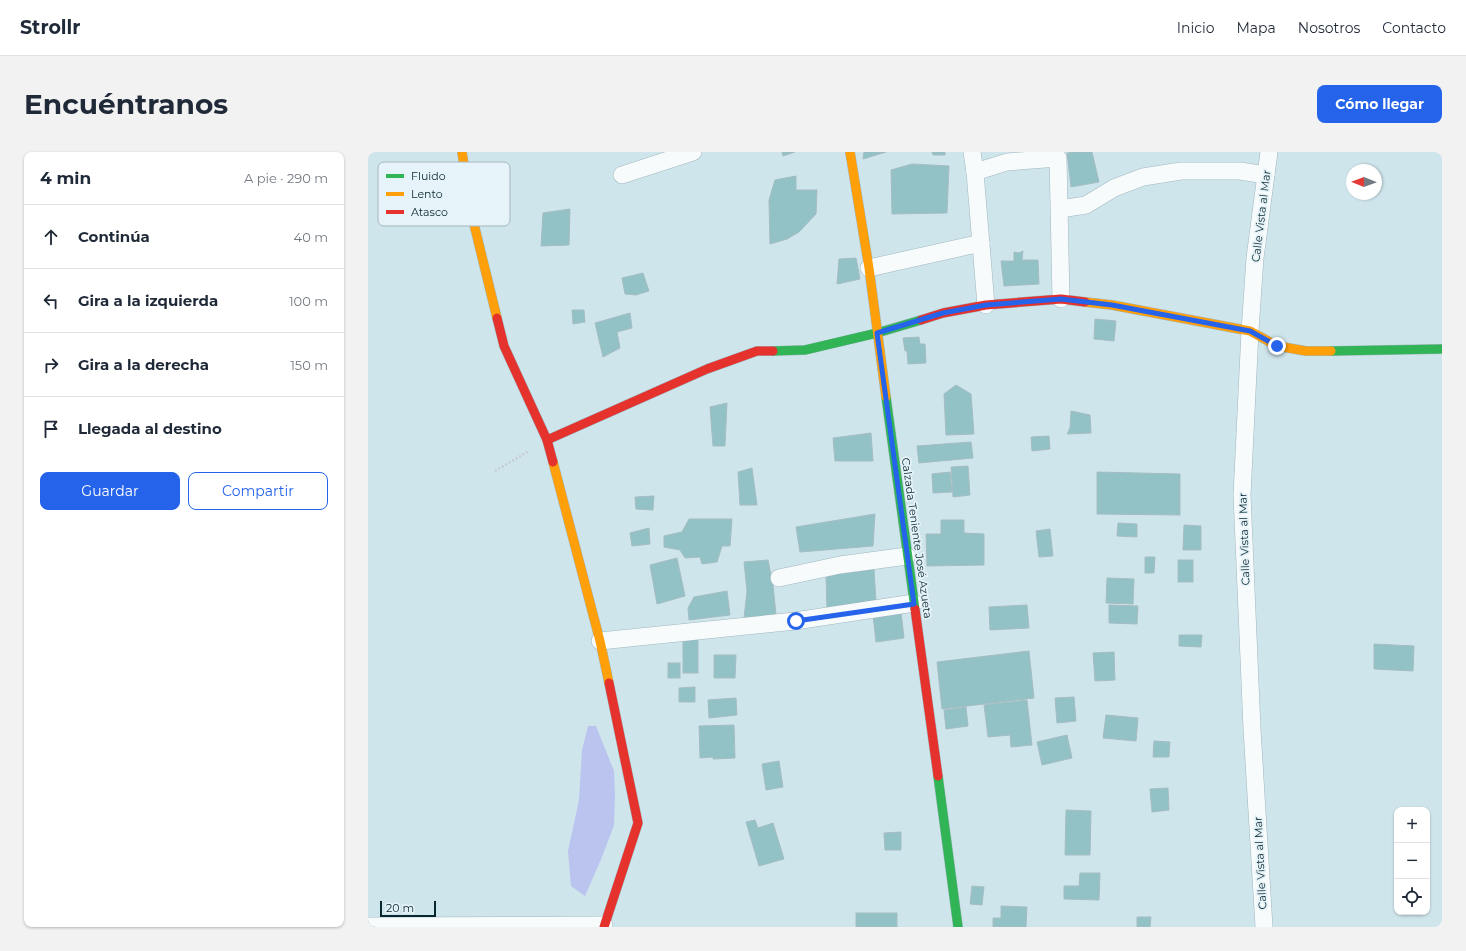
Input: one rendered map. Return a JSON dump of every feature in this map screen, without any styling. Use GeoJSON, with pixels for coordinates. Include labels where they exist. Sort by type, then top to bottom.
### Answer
{"type":"FeatureCollection","features":[{"type":"Feature","properties":{"kind":"street"},"geometry":{"type":"LineString","coordinates":[[462,152],[464,162]]}},
{"type":"Feature","properties":{"kind":"street"},"geometry":{"type":"LineString","coordinates":[[622,175],[693,152]]}},
{"type":"Feature","properties":{"kind":"street","name":"Calzada Teniente José Azueta"},"geometry":{"type":"LineString","coordinates":[[850,152],[869,268],[958,927]]}},
{"type":"Feature","properties":{"kind":"street"},"geometry":{"type":"LineString","coordinates":[[972,152],[986,305]]}},
{"type":"Feature","properties":{"kind":"street","name":"Calle Vista al Mar"},"geometry":{"type":"LineString","coordinates":[[1264,927],[1252,729],[1242,495],[1255,258],[1269,152]]}},
{"type":"Feature","properties":{"kind":"street"},"geometry":{"type":"LineString","coordinates":[[975,172],[1007,162],[1058,158],[1061,299]]}},
{"type":"Feature","properties":{"kind":"street"},"geometry":{"type":"LineString","coordinates":[[1060,209],[1086,205],[1114,188],[1142,177],[1181,171],[1240,170],[1266,175]]}},
{"type":"Feature","properties":{"kind":"street"},"geometry":{"type":"LineString","coordinates":[[368,926],[604,926],[638,823],[600,641],[548,440],[504,346],[474,226]]}},
{"type":"Feature","properties":{"kind":"street"},"geometry":{"type":"LineString","coordinates":[[869,268],[981,243]]}},
{"type":"Feature","properties":{"kind":"street"},"geometry":{"type":"LineString","coordinates":[[548,440],[706,369],[757,351],[805,350],[877,333],[943,313],[986,305],[1061,299],[1112,305],[1250,331],[1277,346],[1306,351],[1442,349]]}},
{"type":"Feature","properties":{"kind":"street"},"geometry":{"type":"LineString","coordinates":[[779,578],[840,565],[907,556]]}},
{"type":"Feature","properties":{"kind":"street"},"geometry":{"type":"LineString","coordinates":[[600,641],[796,621],[914,604]]}},
{"type":"Feature","properties":{"kind":"path"},"geometry":{"type":"LineString","coordinates":[[495,471],[548,440]]}},
{"type":"Feature","properties":{"kind":"water"},"geometry":{"type":"Polygon","coordinates":[[[588,726],[596,726],[614,771],[615,795],[614,825],[585,896],[571,886],[568,851],[579,800],[582,750],[588,726]]]}},
{"type":"Feature","properties":{"kind":"building"},"geometry":{"type":"Polygon","coordinates":[[[782,152],[795,152],[783,156],[782,152]]]}},
{"type":"Feature","properties":{"kind":"building"},"geometry":{"type":"Polygon","coordinates":[[[864,152],[886,152],[863,159],[864,152]]]}},
{"type":"Feature","properties":{"kind":"building"},"geometry":{"type":"Polygon","coordinates":[[[932,152],[945,152],[945,155],[933,155],[932,152]]]}},
{"type":"Feature","properties":{"kind":"building"},"geometry":{"type":"Polygon","coordinates":[[[1092,152],[1099,182],[1071,187],[1067,153],[1092,152]]]}},
{"type":"Feature","properties":{"kind":"building"},"geometry":{"type":"Polygon","coordinates":[[[912,164],[949,166],[947,213],[892,214],[891,170],[912,164]]]}},
{"type":"Feature","properties":{"kind":"building"},"geometry":{"type":"Polygon","coordinates":[[[796,176],[796,190],[817,190],[816,214],[799,232],[787,239],[770,244],[769,200],[775,180],[796,176]]]}},
{"type":"Feature","properties":{"kind":"building"},"geometry":{"type":"Polygon","coordinates":[[[570,209],[569,245],[541,246],[543,213],[570,209]]]}},
{"type":"Feature","properties":{"kind":"building"},"geometry":{"type":"Polygon","coordinates":[[[1023,251],[1022,260],[1038,260],[1039,284],[1004,286],[1001,261],[1014,261],[1014,252],[1019,253],[1023,251]]]}},
{"type":"Feature","properties":{"kind":"building"},"geometry":{"type":"Polygon","coordinates":[[[856,258],[860,279],[837,284],[839,259],[856,258]]]}},
{"type":"Feature","properties":{"kind":"building"},"geometry":{"type":"Polygon","coordinates":[[[643,273],[649,291],[636,295],[625,294],[622,278],[643,273]]]}},
{"type":"Feature","properties":{"kind":"building"},"geometry":{"type":"Polygon","coordinates":[[[572,310],[584,310],[585,322],[573,324],[572,310]]]}},
{"type":"Feature","properties":{"kind":"building"},"geometry":{"type":"Polygon","coordinates":[[[630,313],[632,328],[617,332],[620,348],[603,357],[595,323],[630,313]]]}},
{"type":"Feature","properties":{"kind":"building"},"geometry":{"type":"Polygon","coordinates":[[[1095,319],[1116,321],[1114,341],[1094,339],[1095,319]]]}},
{"type":"Feature","properties":{"kind":"building"},"geometry":{"type":"Polygon","coordinates":[[[919,337],[920,344],[925,344],[926,363],[908,364],[907,351],[905,351],[903,338],[919,337]]]}},
{"type":"Feature","properties":{"kind":"building"},"geometry":{"type":"Polygon","coordinates":[[[956,385],[971,394],[974,434],[946,435],[944,394],[956,385]]]}},
{"type":"Feature","properties":{"kind":"building"},"geometry":{"type":"Polygon","coordinates":[[[727,403],[725,446],[713,446],[710,407],[727,403]]]}},
{"type":"Feature","properties":{"kind":"building"},"geometry":{"type":"Polygon","coordinates":[[[1071,411],[1090,415],[1091,433],[1067,434],[1070,428],[1071,411]]]}},
{"type":"Feature","properties":{"kind":"building"},"geometry":{"type":"Polygon","coordinates":[[[871,433],[873,461],[835,461],[833,438],[871,433]]]}},
{"type":"Feature","properties":{"kind":"building"},"geometry":{"type":"Polygon","coordinates":[[[1049,436],[1050,449],[1032,451],[1031,437],[1049,436]]]}},
{"type":"Feature","properties":{"kind":"building"},"geometry":{"type":"Polygon","coordinates":[[[971,442],[973,458],[919,463],[917,446],[971,442]]]}},
{"type":"Feature","properties":{"kind":"building"},"geometry":{"type":"Polygon","coordinates":[[[968,466],[970,495],[953,497],[951,467],[968,466]]]}},
{"type":"Feature","properties":{"kind":"building"},"geometry":{"type":"Polygon","coordinates":[[[752,468],[757,505],[740,505],[738,472],[752,468]]]}},
{"type":"Feature","properties":{"kind":"building"},"geometry":{"type":"Polygon","coordinates":[[[950,472],[952,492],[933,493],[932,474],[950,472]]]}},
{"type":"Feature","properties":{"kind":"building"},"geometry":{"type":"Polygon","coordinates":[[[1097,472],[1180,474],[1180,515],[1097,514],[1097,472]]]}},
{"type":"Feature","properties":{"kind":"building"},"geometry":{"type":"Polygon","coordinates":[[[654,496],[653,510],[636,509],[635,497],[654,496]]]}},
{"type":"Feature","properties":{"kind":"building"},"geometry":{"type":"Polygon","coordinates":[[[875,514],[873,546],[800,552],[796,527],[875,514]]]}},
{"type":"Feature","properties":{"kind":"building"},"geometry":{"type":"Polygon","coordinates":[[[689,519],[732,519],[730,546],[722,546],[717,562],[702,564],[700,557],[685,558],[680,550],[664,547],[664,536],[682,532],[689,519]]]}},
{"type":"Feature","properties":{"kind":"building"},"geometry":{"type":"Polygon","coordinates":[[[941,520],[964,520],[964,533],[984,534],[984,565],[927,566],[926,534],[941,534],[941,520]]]}},
{"type":"Feature","properties":{"kind":"building"},"geometry":{"type":"Polygon","coordinates":[[[1118,523],[1137,524],[1137,537],[1117,536],[1118,523]]]}},
{"type":"Feature","properties":{"kind":"building"},"geometry":{"type":"Polygon","coordinates":[[[1184,525],[1201,526],[1201,550],[1183,550],[1184,525]]]}},
{"type":"Feature","properties":{"kind":"building"},"geometry":{"type":"Polygon","coordinates":[[[649,528],[650,544],[632,546],[630,533],[649,528]]]}},
{"type":"Feature","properties":{"kind":"building"},"geometry":{"type":"Polygon","coordinates":[[[1050,529],[1053,556],[1039,557],[1036,531],[1050,529]]]}},
{"type":"Feature","properties":{"kind":"building"},"geometry":{"type":"Polygon","coordinates":[[[1145,557],[1155,557],[1154,573],[1145,573],[1145,557]]]}},
{"type":"Feature","properties":{"kind":"building"},"geometry":{"type":"Polygon","coordinates":[[[677,558],[685,596],[657,604],[650,565],[677,558]]]}},
{"type":"Feature","properties":{"kind":"building"},"geometry":{"type":"Polygon","coordinates":[[[768,560],[773,585],[776,615],[744,618],[747,591],[744,562],[768,560]]]}},
{"type":"Feature","properties":{"kind":"building"},"geometry":{"type":"Polygon","coordinates":[[[1178,560],[1193,560],[1193,582],[1178,582],[1178,560]]]}},
{"type":"Feature","properties":{"kind":"building"},"geometry":{"type":"Polygon","coordinates":[[[874,569],[876,602],[827,610],[826,575],[874,569]]]}},
{"type":"Feature","properties":{"kind":"building"},"geometry":{"type":"Polygon","coordinates":[[[1107,578],[1134,579],[1133,604],[1106,603],[1107,578]]]}},
{"type":"Feature","properties":{"kind":"building"},"geometry":{"type":"Polygon","coordinates":[[[727,591],[730,615],[689,620],[688,608],[694,597],[727,591]]]}},
{"type":"Feature","properties":{"kind":"building"},"geometry":{"type":"Polygon","coordinates":[[[1027,605],[1029,628],[990,630],[989,607],[1027,605]]]}},
{"type":"Feature","properties":{"kind":"building"},"geometry":{"type":"Polygon","coordinates":[[[1109,605],[1138,606],[1137,624],[1109,623],[1109,605]]]}},
{"type":"Feature","properties":{"kind":"building"},"geometry":{"type":"Polygon","coordinates":[[[901,612],[904,638],[876,642],[873,615],[901,612]]]}},
{"type":"Feature","properties":{"kind":"building"},"geometry":{"type":"Polygon","coordinates":[[[1179,635],[1202,635],[1201,647],[1179,646],[1179,635]]]}},
{"type":"Feature","properties":{"kind":"building"},"geometry":{"type":"Polygon","coordinates":[[[683,638],[698,638],[698,673],[683,673],[683,638]]]}},
{"type":"Feature","properties":{"kind":"building"},"geometry":{"type":"Polygon","coordinates":[[[1374,644],[1414,646],[1413,671],[1374,669],[1374,644]]]}},
{"type":"Feature","properties":{"kind":"building"},"geometry":{"type":"Polygon","coordinates":[[[1029,651],[1034,698],[942,709],[937,662],[1029,651]]]}},
{"type":"Feature","properties":{"kind":"building"},"geometry":{"type":"Polygon","coordinates":[[[1114,652],[1115,680],[1095,681],[1093,653],[1114,652]]]}},
{"type":"Feature","properties":{"kind":"building"},"geometry":{"type":"Polygon","coordinates":[[[714,655],[736,655],[735,678],[714,678],[714,655]]]}},
{"type":"Feature","properties":{"kind":"building"},"geometry":{"type":"Polygon","coordinates":[[[668,663],[680,663],[680,678],[668,678],[668,663]]]}},
{"type":"Feature","properties":{"kind":"building"},"geometry":{"type":"Polygon","coordinates":[[[695,687],[695,702],[679,702],[679,688],[695,687]]]}},
{"type":"Feature","properties":{"kind":"building"},"geometry":{"type":"Polygon","coordinates":[[[1074,697],[1076,721],[1057,723],[1055,698],[1074,697]]]}},
{"type":"Feature","properties":{"kind":"building"},"geometry":{"type":"Polygon","coordinates":[[[736,698],[737,715],[709,718],[708,700],[736,698]]]}},
{"type":"Feature","properties":{"kind":"building"},"geometry":{"type":"Polygon","coordinates":[[[1027,700],[1032,745],[1011,747],[1010,735],[988,737],[984,705],[1027,700]]]}},
{"type":"Feature","properties":{"kind":"building"},"geometry":{"type":"Polygon","coordinates":[[[966,707],[968,726],[946,729],[944,710],[966,707]]]}},
{"type":"Feature","properties":{"kind":"building"},"geometry":{"type":"Polygon","coordinates":[[[1106,715],[1138,718],[1136,741],[1103,738],[1106,715]]]}},
{"type":"Feature","properties":{"kind":"building"},"geometry":{"type":"Polygon","coordinates":[[[734,725],[735,758],[700,758],[699,726],[734,725]]]}},
{"type":"Feature","properties":{"kind":"building"},"geometry":{"type":"Polygon","coordinates":[[[1067,735],[1072,758],[1042,765],[1037,742],[1067,735]]]}},
{"type":"Feature","properties":{"kind":"building"},"geometry":{"type":"Polygon","coordinates":[[[1154,741],[1170,742],[1169,757],[1153,757],[1154,741]]]}},
{"type":"Feature","properties":{"kind":"building"},"geometry":{"type":"Polygon","coordinates":[[[779,761],[783,787],[766,790],[762,764],[779,761]]]}},
{"type":"Feature","properties":{"kind":"building"},"geometry":{"type":"Polygon","coordinates":[[[1168,788],[1169,810],[1152,812],[1150,789],[1168,788]]]}},
{"type":"Feature","properties":{"kind":"building"},"geometry":{"type":"Polygon","coordinates":[[[1066,810],[1091,811],[1090,855],[1065,855],[1066,810]]]}},
{"type":"Feature","properties":{"kind":"building"},"geometry":{"type":"Polygon","coordinates":[[[755,820],[758,828],[773,823],[784,859],[759,866],[746,822],[755,820]]]}},
{"type":"Feature","properties":{"kind":"building"},"geometry":{"type":"Polygon","coordinates":[[[901,832],[901,850],[885,850],[884,833],[901,832]]]}},
{"type":"Feature","properties":{"kind":"building"},"geometry":{"type":"Polygon","coordinates":[[[1080,873],[1100,873],[1099,900],[1064,899],[1064,886],[1079,886],[1080,873]]]}},
{"type":"Feature","properties":{"kind":"building"},"geometry":{"type":"Polygon","coordinates":[[[972,886],[984,887],[982,905],[970,904],[972,886]]]}},
{"type":"Feature","properties":{"kind":"building"},"geometry":{"type":"Polygon","coordinates":[[[1001,906],[1027,907],[1026,927],[993,927],[993,918],[1001,918],[1001,906]]]}},
{"type":"Feature","properties":{"kind":"building"},"geometry":{"type":"Polygon","coordinates":[[[856,913],[897,913],[897,927],[856,927],[856,913]]]}},
{"type":"Feature","properties":{"kind":"building"},"geometry":{"type":"Polygon","coordinates":[[[1137,917],[1151,917],[1150,927],[1137,927],[1137,917]]]}},
{"type":"Feature","properties":{"kind":"traffic: fast"},"geometry":{"type":"LineString","coordinates":[[773,351],[805,350],[877,333],[921,320]]}},
{"type":"Feature","properties":{"kind":"traffic: fast"},"geometry":{"type":"LineString","coordinates":[[1331,351],[1442,349]]}},
{"type":"Feature","properties":{"kind":"traffic: fast"},"geometry":{"type":"LineString","coordinates":[[886,397],[915,609]]}},
{"type":"Feature","properties":{"kind":"traffic: fast"},"geometry":{"type":"LineString","coordinates":[[938,776],[958,927]]}},
{"type":"Feature","properties":{"kind":"traffic: slow"},"geometry":{"type":"LineString","coordinates":[[462,152],[464,162]]}},
{"type":"Feature","properties":{"kind":"traffic: slow"},"geometry":{"type":"LineString","coordinates":[[850,152],[869,268],[886,397]]}},
{"type":"Feature","properties":{"kind":"traffic: slow"},"geometry":{"type":"LineString","coordinates":[[474,226],[497,318]]}},
{"type":"Feature","properties":{"kind":"traffic: slow"},"geometry":{"type":"LineString","coordinates":[[1085,302],[1112,305],[1250,331],[1277,346],[1306,351],[1331,351]]}},
{"type":"Feature","properties":{"kind":"traffic: slow"},"geometry":{"type":"LineString","coordinates":[[553,462],[600,641],[609,683]]}},
{"type":"Feature","properties":{"kind":"traffic: jam"},"geometry":{"type":"LineString","coordinates":[[921,320],[943,313],[986,305],[1061,299],[1085,302]]}},
{"type":"Feature","properties":{"kind":"traffic: jam"},"geometry":{"type":"LineString","coordinates":[[497,318],[504,346],[547,440],[553,462]]}},
{"type":"Feature","properties":{"kind":"traffic: jam"},"geometry":{"type":"LineString","coordinates":[[547,440],[707,369],[757,351],[773,351]]}},
{"type":"Feature","properties":{"kind":"traffic: jam"},"geometry":{"type":"LineString","coordinates":[[915,609],[938,776]]}},
{"type":"Feature","properties":{"kind":"traffic: jam"},"geometry":{"type":"LineString","coordinates":[[604,927],[638,823],[609,683]]}},
{"type":"Feature","properties":{"kind":"route"},"geometry":{"type":"LineString","coordinates":[[796,621],[914,604],[877,333],[943,313],[986,305],[1061,299],[1112,305],[1250,331],[1277,346]]}}]}
